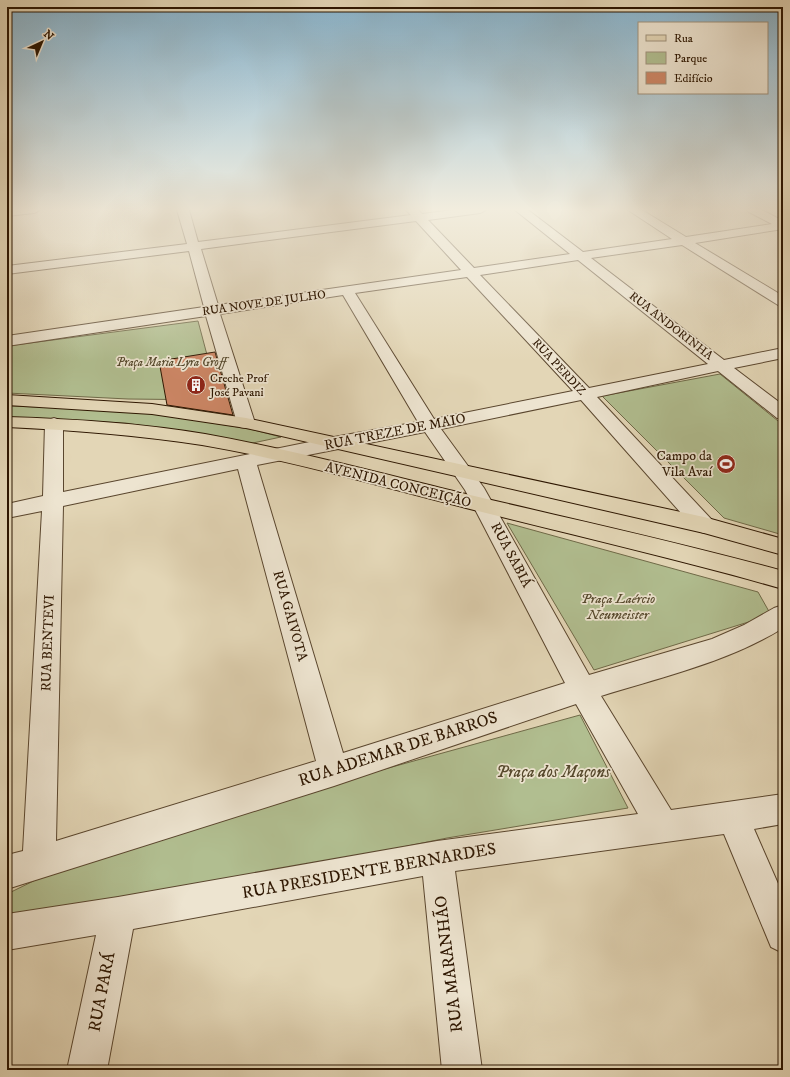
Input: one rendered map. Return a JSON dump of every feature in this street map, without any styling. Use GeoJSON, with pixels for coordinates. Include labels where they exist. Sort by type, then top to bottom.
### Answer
{"type":"FeatureCollection","features":[{"type":"Feature","properties":{"kind":"main road","name":"AVENIDA CONCEIÇÃO"},"geometry":{"type":"LineString","coordinates":[[7,400],[152,409],[246,423],[704,525],[783,547]]}},
{"type":"Feature","properties":{"kind":"main road","name":"AVENIDA CONCEIÇÃO"},"geometry":{"type":"LineString","coordinates":[[7,422],[114,428],[167,434],[276,455],[634,541],[783,580]]}},
{"type":"Feature","properties":{"kind":"street"},"geometry":{"type":"LineString","coordinates":[[7,270],[83,260]]}},
{"type":"Feature","properties":{"kind":"street"},"geometry":{"type":"LineString","coordinates":[[198,260],[246,423]]}},
{"type":"Feature","properties":{"kind":"street","name":"RUA PERDIZ"},"geometry":{"type":"LineString","coordinates":[[458,260],[585,394],[704,525]]}},
{"type":"Feature","properties":{"kind":"street","name":"RUA NOVE DE JULHO"},"geometry":{"type":"LineString","coordinates":[[7,341],[550,260]]}},
{"type":"Feature","properties":{"kind":"street","name":"RUA ANDORINHA"},"geometry":{"type":"LineString","coordinates":[[585,260],[783,414]]}},
{"type":"Feature","properties":{"kind":"street"},"geometry":{"type":"LineString","coordinates":[[716,260],[783,302]]}},
{"type":"Feature","properties":{"kind":"street","name":"RUA SABIÁ"},"geometry":{"type":"LineString","coordinates":[[347,291],[429,425],[464,472],[484,505],[582,689],[663,827]]}},
{"type":"Feature","properties":{"kind":"street","name":"RUA TREZE DE MAIO"},"geometry":{"type":"LineString","coordinates":[[7,511],[334,443],[585,394],[783,353]]}},
{"type":"Feature","properties":{"kind":"street","name":"RUA BENTEVI"},"geometry":{"type":"LineString","coordinates":[[39,862],[53,502],[54,424]]}},
{"type":"Feature","properties":{"kind":"street","name":"RUA GAIVOTA"},"geometry":{"type":"LineString","coordinates":[[246,461],[334,771]]}},
{"type":"Feature","properties":{"kind":"street","name":"RUA ADEMAR DE BARROS"},"geometry":{"type":"LineString","coordinates":[[7,872],[334,771],[582,689],[684,659],[740,640],[764,628],[783,615]]}},
{"type":"Feature","properties":{"kind":"street","name":"RUA PRESIDENTE BERNARDES"},"geometry":{"type":"LineString","coordinates":[[7,932],[118,914],[437,857],[663,827],[783,809]]}},
{"type":"Feature","properties":{"kind":"street"},"geometry":{"type":"LineString","coordinates":[[732,816],[783,935]]}},
{"type":"Feature","properties":{"kind":"street","name":"RUA MARANHÃO"},"geometry":{"type":"LineString","coordinates":[[437,857],[462,1070]]}},
{"type":"Feature","properties":{"kind":"street","name":"RUA PARÁ"},"geometry":{"type":"LineString","coordinates":[[87,1070],[118,914]]}},
{"type":"Feature","properties":{"kind":"green space","name":"Praça Maria Lyra Groff"},"geometry":{"type":"Polygon","coordinates":[[[198,321],[219,400],[128,399],[7,393],[7,346],[198,321]]]}},
{"type":"Feature","properties":{"kind":"green space","name":"Campo da Vila Avaí"},"geometry":{"type":"Polygon","coordinates":[[[720,374],[783,425],[783,535],[724,518],[602,396],[720,374]]]}},
{"type":"Feature","properties":{"kind":"green space"},"geometry":{"type":"Polygon","coordinates":[[[7,406],[132,410],[250,429],[281,437],[248,444],[126,423],[7,418],[7,406]]]}},
{"type":"Feature","properties":{"kind":"green space","name":"Praça Laércio Neumeister"},"geometry":{"type":"Polygon","coordinates":[[[507,523],[758,592],[771,615],[594,670],[507,523]]]}},
{"type":"Feature","properties":{"kind":"green space","name":"Praça dos Maçons"},"geometry":{"type":"Polygon","coordinates":[[[580,715],[628,808],[447,838],[151,898],[7,915],[7,894],[64,866],[345,780],[580,715]]]}},
{"type":"Feature","properties":{"kind":"building","name":"Creche Prof José Pavani"},"geometry":{"type":"Polygon","coordinates":[[[215,352],[233,415],[167,405],[159,361],[215,352]]]}},
{"type":"Feature","properties":{"kind":"place","name":"Creche Prof José Pavani"},"geometry":{"type":"Point","coordinates":[196,385]}},
{"type":"Feature","properties":{"kind":"place","name":"Campo da Vila Avaí"},"geometry":{"type":"Point","coordinates":[726,464]}}]}
